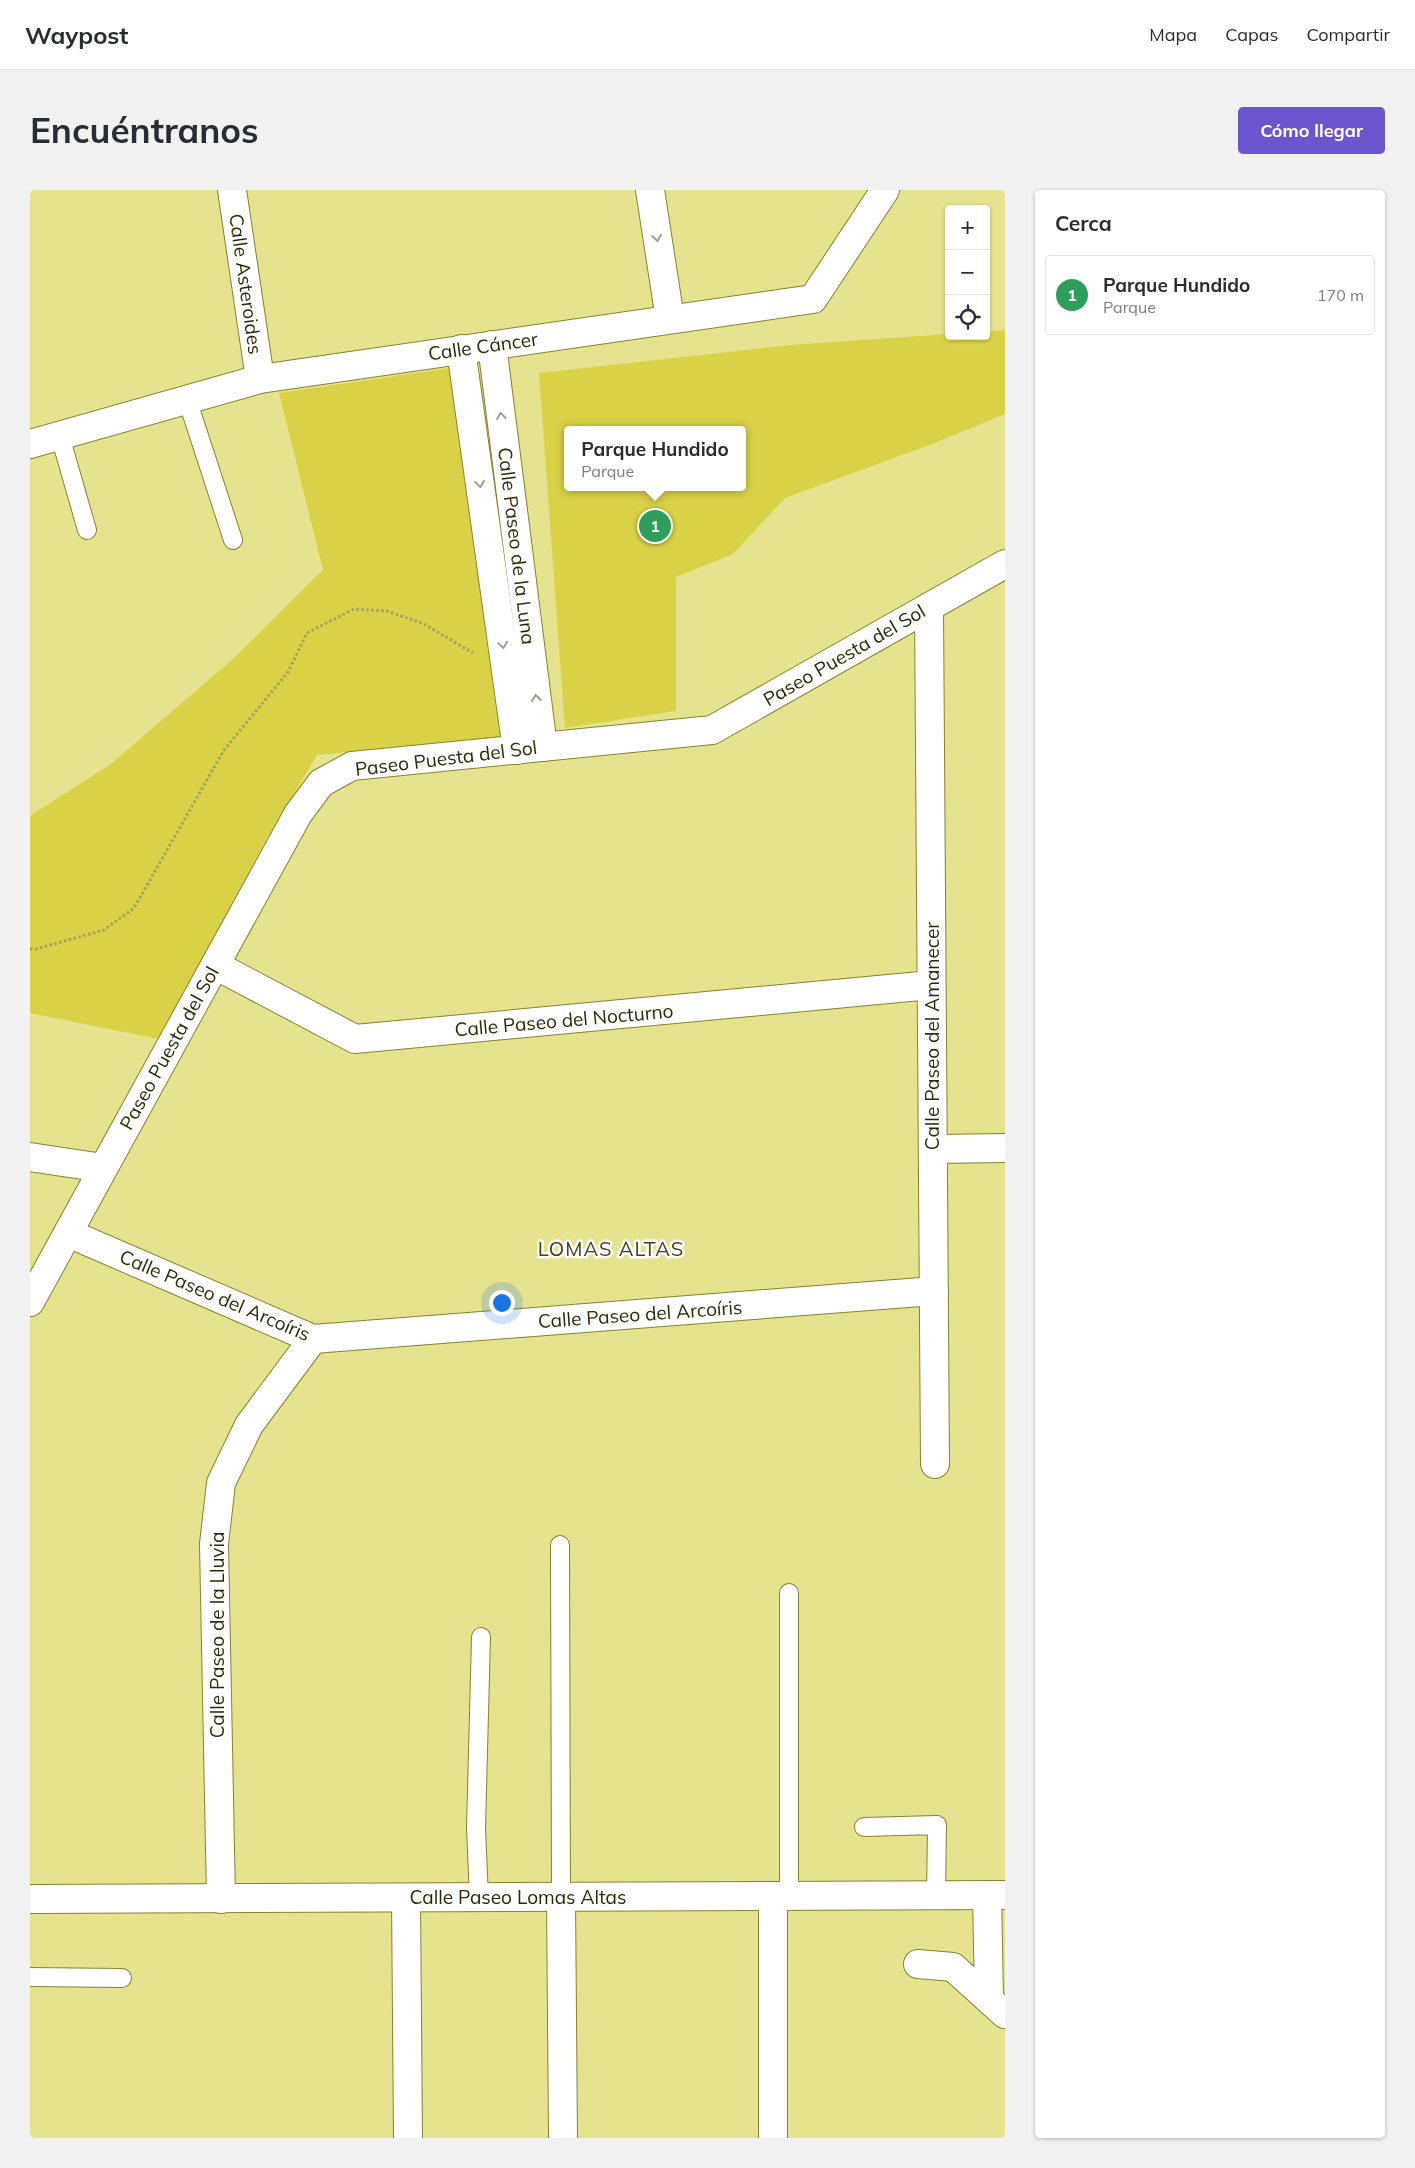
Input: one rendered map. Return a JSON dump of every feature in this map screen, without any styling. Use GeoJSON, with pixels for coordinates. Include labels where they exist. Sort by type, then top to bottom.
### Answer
{"type":"FeatureCollection","features":[{"type":"Feature","properties":{"kind":"street","name":"Calle Asteroides"},"geometry":{"type":"LineString","coordinates":[[232,190],[260,378]]}},
{"type":"Feature","properties":{"kind":"street"},"geometry":{"type":"LineString","coordinates":[[650,190],[670,319]]}},
{"type":"Feature","properties":{"kind":"street","name":"Calle Cáncer"},"geometry":{"type":"LineString","coordinates":[[30,444],[260,378],[813,298],[885,190]]}},
{"type":"Feature","properties":{"kind":"street","name":"Calle Paseo de la Luna"},"geometry":{"type":"LineString","coordinates":[[492,345],[530,748]]}},
{"type":"Feature","properties":{"kind":"street","name":"Calle Paseo de la Luna"},"geometry":{"type":"LineString","coordinates":[[461,349],[506,672],[530,748]]}},
{"type":"Feature","properties":{"kind":"street","name":"Paseo Puesta del Sol"},"geometry":{"type":"LineString","coordinates":[[30,1302],[298,814],[321,783],[352,766],[712,730],[1005,564]]}},
{"type":"Feature","properties":{"kind":"street","name":"Calle Paseo del Amanecer"},"geometry":{"type":"LineString","coordinates":[[929,607],[935,1464]]}},
{"type":"Feature","properties":{"kind":"street","name":"Calle Paseo del Nocturno"},"geometry":{"type":"LineString","coordinates":[[215,965],[355,1039],[931,985]]}},
{"type":"Feature","properties":{"kind":"street"},"geometry":{"type":"LineString","coordinates":[[932,1149],[1005,1148]]}},
{"type":"Feature","properties":{"kind":"street"},"geometry":{"type":"LineString","coordinates":[[30,1157],[103,1168]]}},
{"type":"Feature","properties":{"kind":"street","name":"Calle Paseo del Arcoíris"},"geometry":{"type":"LineString","coordinates":[[68,1233],[313,1339],[934,1291]]}},
{"type":"Feature","properties":{"kind":"street","name":"Calle Paseo de la Lluvia"},"geometry":{"type":"LineString","coordinates":[[221,1899],[214,1544],[221,1483],[249,1425],[313,1339]]}},
{"type":"Feature","properties":{"kind":"street"},"geometry":{"type":"LineString","coordinates":[[996,1895],[997,2006]]}},
{"type":"Feature","properties":{"kind":"street","name":"Calle Paseo Lomas Altas"},"geometry":{"type":"LineString","coordinates":[[30,1900],[996,1895]]}},
{"type":"Feature","properties":{"kind":"street"},"geometry":{"type":"LineString","coordinates":[[773,2138],[781,1896]]}},
{"type":"Feature","properties":{"kind":"street"},"geometry":{"type":"LineString","coordinates":[[561,1897],[563,2138]]}},
{"type":"Feature","properties":{"kind":"street"},"geometry":{"type":"LineString","coordinates":[[406,1898],[408,2138]]}},
{"type":"Feature","properties":{"kind":"street"},"geometry":{"type":"LineString","coordinates":[[918,1964],[953,1967],[997,2006]]}},
{"type":"Feature","properties":{"kind":"lane"},"geometry":{"type":"LineString","coordinates":[[187,399],[233,540]]}},
{"type":"Feature","properties":{"kind":"lane"},"geometry":{"type":"LineString","coordinates":[[60,436],[87,530]]}},
{"type":"Feature","properties":{"kind":"lane"},"geometry":{"type":"LineString","coordinates":[[560,1545],[561,1897]]}},
{"type":"Feature","properties":{"kind":"lane"},"geometry":{"type":"LineString","coordinates":[[781,1896],[789,1592]]}},
{"type":"Feature","properties":{"kind":"lane"},"geometry":{"type":"LineString","coordinates":[[479,1898],[476,1828],[481,1637]]}},
{"type":"Feature","properties":{"kind":"lane"},"geometry":{"type":"LineString","coordinates":[[864,1827],[937,1825],[936,1896]]}},
{"type":"Feature","properties":{"kind":"lane"},"geometry":{"type":"LineString","coordinates":[[30,1977],[122,1978]]}},
{"type":"Feature","properties":{"kind":"path"},"geometry":{"type":"LineString","coordinates":[[30,948],[36,949],[104,930],[134,908],[224,750],[288,672],[307,632],[354,609],[387,611],[424,624],[506,672]]}},
{"type":"Feature","properties":{"kind":"shaded area"},"geometry":{"type":"Polygon","coordinates":[[[1005,330],[1005,414],[932,444],[785,498],[733,554],[676,577],[676,711],[565,728],[539,373],[790,345],[945,334],[945,340],[990,340],[990,332],[1005,330]]]}},
{"type":"Feature","properties":{"kind":"shaded area"},"geometry":{"type":"Polygon","coordinates":[[[449,368],[500,737],[317,755],[262,847],[159,1039],[30,1013],[30,816],[111,764],[233,659],[323,570],[279,393],[449,368]]]}},
{"type":"Feature","properties":{"kind":"place","name":"Parque Hundido"},"geometry":{"type":"Point","coordinates":[655,526]}},
{"type":"Feature","properties":{"kind":"district","name":"LOMAS ALTAS"},"geometry":{"type":"Point","coordinates":[611,1249]}}]}
